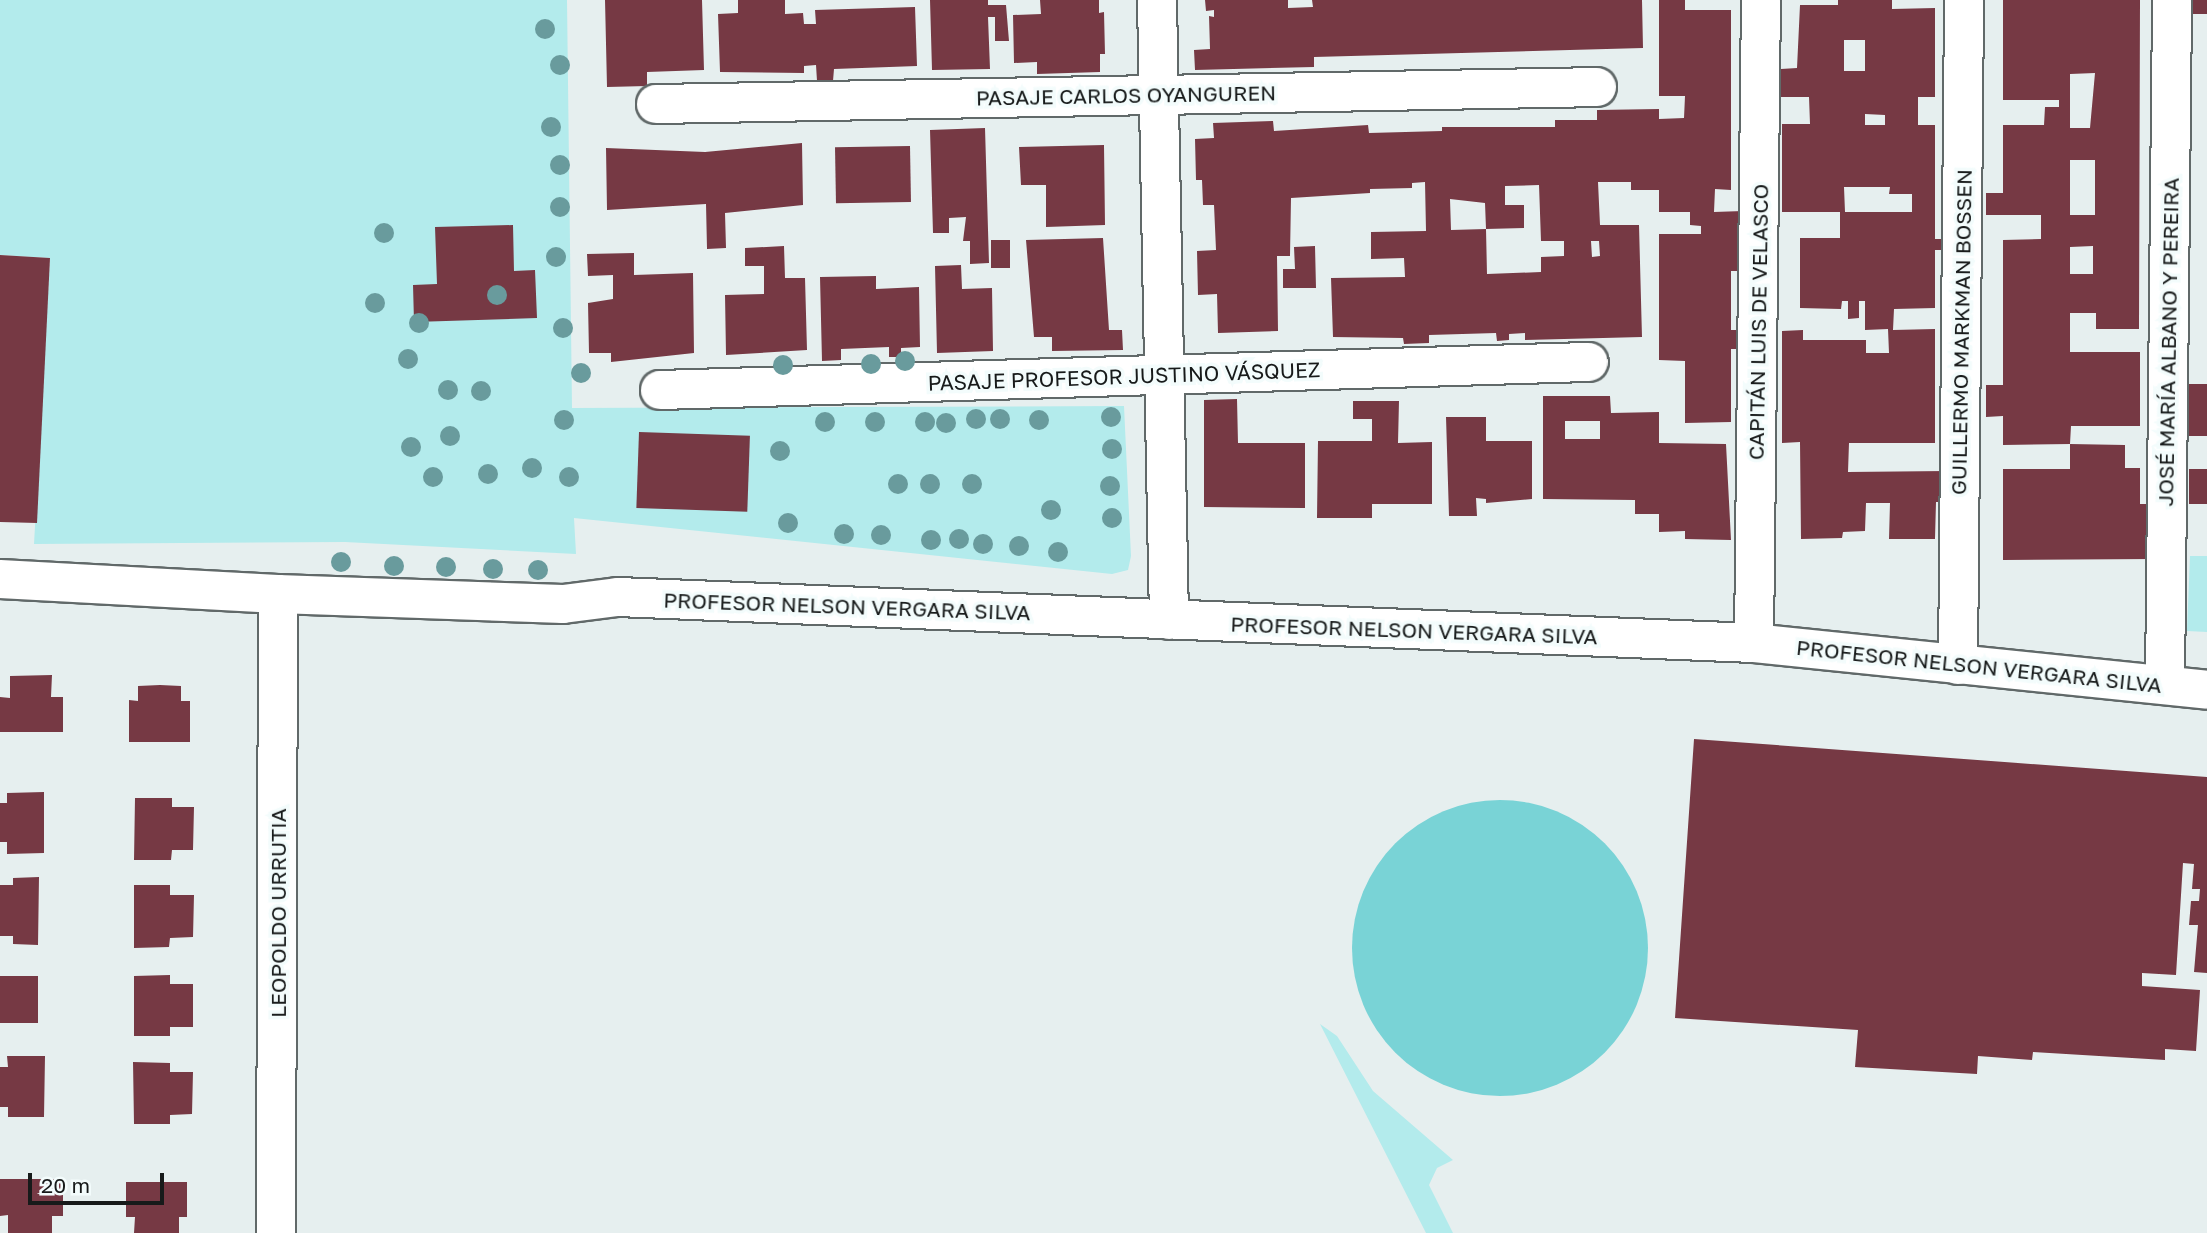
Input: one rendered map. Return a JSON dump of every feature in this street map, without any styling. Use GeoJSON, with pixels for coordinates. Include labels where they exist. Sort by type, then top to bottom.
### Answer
{"type":"FeatureCollection","features":[{"type":"Feature","properties":{"kind":"street"},"geometry":{"type":"LineString","coordinates":[[1157,0],[1167,375],[1169,620]]}},
{"type":"Feature","properties":{"kind":"street","name":"CAPITÁN LUIS DE VELASCO"},"geometry":{"type":"LineString","coordinates":[[1754,643],[1761,0]]}},
{"type":"Feature","properties":{"kind":"street","name":"GUILLERMO MARKMAN BOSSEN"},"geometry":{"type":"LineString","coordinates":[[1958,665],[1964,0]]}},
{"type":"Feature","properties":{"kind":"street","name":"JOSÉ MARÍA ALBANO Y PEREIRA"},"geometry":{"type":"LineString","coordinates":[[2165,684],[2172,0]]}},
{"type":"Feature","properties":{"kind":"street","name":"PASAJE CARLOS OYANGUREN"},"geometry":{"type":"LineString","coordinates":[[656,104],[1597,87]]}},
{"type":"Feature","properties":{"kind":"street","name":"PASAJE PROFESOR JUSTINO VÁSQUEZ"},"geometry":{"type":"LineString","coordinates":[[660,390],[1589,362]]}},
{"type":"Feature","properties":{"kind":"street","name":"PROFESOR NELSON VERGARA SILVA"},"geometry":{"type":"LineString","coordinates":[[0,579],[278,594],[563,604],[618,597],[1754,643],[2207,690]]}},
{"type":"Feature","properties":{"kind":"street","name":"LEOPOLDO URRUTIA"},"geometry":{"type":"LineString","coordinates":[[276,1233],[278,594]]}},
{"type":"Feature","properties":{"kind":"shaded area"},"geometry":{"type":"Polygon","coordinates":[[[0,0],[567,0],[572,408],[1124,406],[1131,556],[1128,570],[1112,574],[574,518],[576,554],[345,542],[34,544],[50,258],[0,255],[0,0]]]}},
{"type":"Feature","properties":{"kind":"shaded area"},"geometry":{"type":"Polygon","coordinates":[[[2190,556],[2207,556],[2207,632],[2187,631],[2190,556]]]}},
{"type":"Feature","properties":{"kind":"shaded area"},"geometry":{"type":"Polygon","coordinates":[[[1485,800],[1515,800],[1543,806],[1570,817],[1594,833],[1615,854],[1631,878],[1642,905],[1648,948],[1642,991],[1631,1018],[1615,1042],[1594,1063],[1570,1079],[1543,1090],[1515,1096],[1485,1096],[1457,1090],[1430,1079],[1406,1063],[1385,1042],[1369,1018],[1358,991],[1352,963],[1352,933],[1358,905],[1369,878],[1385,854],[1406,833],[1430,817],[1457,806],[1485,800]]]}},
{"type":"Feature","properties":{"kind":"shaded area"},"geometry":{"type":"Polygon","coordinates":[[[1320,1024],[1337,1036],[1373,1091],[1453,1160],[1437,1168],[1429,1185],[1453,1233],[1426,1233],[1320,1024]]]}},
{"type":"Feature","properties":{"kind":"building"},"geometry":{"type":"Polygon","coordinates":[[[605,0],[702,0],[704,70],[647,72],[647,86],[607,87],[605,0]]]}},
{"type":"Feature","properties":{"kind":"building"},"geometry":{"type":"Polygon","coordinates":[[[738,0],[785,0],[785,14],[803,13],[804,24],[816,24],[815,10],[915,7],[917,66],[834,69],[833,81],[817,81],[816,65],[804,66],[804,73],[720,72],[718,14],[738,13],[738,0]]]}},
{"type":"Feature","properties":{"kind":"building"},"geometry":{"type":"Polygon","coordinates":[[[930,0],[988,0],[988,5],[1006,5],[1009,41],[995,41],[995,17],[988,17],[990,69],[932,70],[930,0]]]}},
{"type":"Feature","properties":{"kind":"building"},"geometry":{"type":"Polygon","coordinates":[[[1040,0],[1099,0],[1099,13],[1104,12],[1105,54],[1100,54],[1100,72],[1037,74],[1037,62],[1014,63],[1013,15],[1041,14],[1040,0]]]}},
{"type":"Feature","properties":{"kind":"building"},"geometry":{"type":"Polygon","coordinates":[[[1205,0],[1288,0],[1288,8],[1313,7],[1312,0],[1642,0],[1643,48],[1314,57],[1314,67],[1195,70],[1194,50],[1210,49],[1209,16],[1214,17],[1214,10],[1206,11],[1205,0]]]}},
{"type":"Feature","properties":{"kind":"building"},"geometry":{"type":"Polygon","coordinates":[[[1659,0],[1685,0],[1685,10],[1731,10],[1731,190],[1715,189],[1714,212],[1743,211],[1743,271],[1731,271],[1731,330],[1741,330],[1741,349],[1731,349],[1731,422],[1685,423],[1685,361],[1659,360],[1659,234],[1701,234],[1701,226],[1690,225],[1690,212],[1659,212],[1659,190],[1631,190],[1631,182],[1598,182],[1600,225],[1639,225],[1642,337],[1525,340],[1525,333],[1509,334],[1509,340],[1497,341],[1496,333],[1429,335],[1429,343],[1404,344],[1403,338],[1333,337],[1331,278],[1405,277],[1404,258],[1371,259],[1371,232],[1426,231],[1425,182],[1412,183],[1412,188],[1370,189],[1370,193],[1291,198],[1290,256],[1277,256],[1278,331],[1218,333],[1217,294],[1198,295],[1197,251],[1216,250],[1214,205],[1203,205],[1202,180],[1196,180],[1195,139],[1214,138],[1213,123],[1273,121],[1274,131],[1368,125],[1369,133],[1442,131],[1442,127],[1555,127],[1555,120],[1597,120],[1597,110],[1659,109],[1659,119],[1684,118],[1685,96],[1659,96],[1659,0]],[[1539,185],[1505,186],[1505,205],[1524,205],[1524,228],[1486,229],[1487,274],[1541,272],[1541,257],[1564,256],[1564,241],[1541,241],[1539,185]],[[1450,199],[1451,230],[1486,229],[1485,203],[1450,199]],[[1591,241],[1592,257],[1600,256],[1599,241],[1591,241]]]}},
{"type":"Feature","properties":{"kind":"building"},"geometry":{"type":"Polygon","coordinates":[[[1838,0],[1892,0],[1892,9],[1935,8],[1935,97],[1918,97],[1918,125],[1935,125],[1935,239],[1946,239],[1946,250],[1935,250],[1935,308],[1894,309],[1893,330],[1935,329],[1935,443],[1849,443],[1848,472],[1947,471],[1947,502],[1936,502],[1935,539],[1889,539],[1890,503],[1866,503],[1865,531],[1843,532],[1842,538],[1801,539],[1800,442],[1782,443],[1782,331],[1803,330],[1803,340],[1866,340],[1866,353],[1889,353],[1888,329],[1865,330],[1865,301],[1859,301],[1859,318],[1848,319],[1848,301],[1842,301],[1841,309],[1800,308],[1800,238],[1840,238],[1840,212],[1782,212],[1782,124],[1810,124],[1809,97],[1781,97],[1781,69],[1797,68],[1800,5],[1838,5],[1838,0]],[[1844,40],[1844,71],[1865,71],[1865,40],[1844,40]],[[1865,114],[1865,125],[1885,125],[1885,115],[1865,114]],[[1844,187],[1845,212],[1912,212],[1912,194],[1889,194],[1890,187],[1844,187]]]}},
{"type":"Feature","properties":{"kind":"building"},"geometry":{"type":"Polygon","coordinates":[[[2003,0],[2140,0],[2139,329],[2096,329],[2096,313],[2070,313],[2070,352],[2140,352],[2140,426],[2071,426],[2070,444],[2003,445],[2003,416],[1986,417],[1986,385],[2003,385],[2003,240],[2041,239],[2041,215],[1986,215],[1986,193],[2003,193],[2003,125],[2044,125],[2045,107],[2059,107],[2059,100],[2003,100],[2003,0]],[[2095,73],[2070,74],[2070,128],[2090,128],[2095,73]],[[2070,160],[2070,215],[2095,215],[2095,160],[2070,160]],[[2093,246],[2070,247],[2070,274],[2093,274],[2093,246]]]}},
{"type":"Feature","properties":{"kind":"building"},"geometry":{"type":"Polygon","coordinates":[[[2192,0],[2207,0],[2207,14],[2192,14],[2192,0]]]}},
{"type":"Feature","properties":{"kind":"building"},"geometry":{"type":"Polygon","coordinates":[[[985,128],[989,263],[970,264],[970,241],[963,241],[966,217],[949,218],[949,233],[933,233],[930,130],[985,128]]]}},
{"type":"Feature","properties":{"kind":"building"},"geometry":{"type":"Polygon","coordinates":[[[802,143],[803,205],[725,213],[726,248],[707,249],[706,204],[607,210],[606,148],[705,152],[802,143]]]}},
{"type":"Feature","properties":{"kind":"building"},"geometry":{"type":"Polygon","coordinates":[[[1104,145],[1105,225],[1046,227],[1046,185],[1021,185],[1019,147],[1104,145]]]}},
{"type":"Feature","properties":{"kind":"building"},"geometry":{"type":"Polygon","coordinates":[[[910,146],[911,202],[836,203],[835,147],[910,146]]]}},
{"type":"Feature","properties":{"kind":"building"},"geometry":{"type":"Polygon","coordinates":[[[513,225],[514,271],[535,270],[537,318],[414,322],[413,285],[437,284],[435,227],[513,225]]]}},
{"type":"Feature","properties":{"kind":"building"},"geometry":{"type":"Polygon","coordinates":[[[1103,238],[1109,330],[1122,330],[1123,350],[1052,351],[1052,337],[1034,337],[1026,240],[1103,238]]]}},
{"type":"Feature","properties":{"kind":"building"},"geometry":{"type":"Polygon","coordinates":[[[991,240],[1010,240],[1010,268],[991,268],[991,240]]]}},
{"type":"Feature","properties":{"kind":"building"},"geometry":{"type":"Polygon","coordinates":[[[784,246],[785,278],[805,278],[807,350],[726,355],[725,295],[764,294],[764,266],[745,266],[745,248],[784,246]]]}},
{"type":"Feature","properties":{"kind":"building"},"geometry":{"type":"Polygon","coordinates":[[[1315,246],[1316,288],[1283,288],[1283,269],[1295,269],[1294,247],[1315,246]]]}},
{"type":"Feature","properties":{"kind":"building"},"geometry":{"type":"Polygon","coordinates":[[[634,253],[634,275],[693,273],[694,353],[611,362],[611,353],[589,353],[588,303],[613,299],[613,275],[588,276],[587,254],[634,253]]]}},
{"type":"Feature","properties":{"kind":"building"},"geometry":{"type":"Polygon","coordinates":[[[0,255],[50,258],[37,523],[0,522],[0,255]]]}},
{"type":"Feature","properties":{"kind":"building"},"geometry":{"type":"Polygon","coordinates":[[[961,265],[962,289],[992,288],[993,351],[937,353],[935,266],[961,265]]]}},
{"type":"Feature","properties":{"kind":"building"},"geometry":{"type":"Polygon","coordinates":[[[876,276],[876,289],[919,287],[920,347],[901,348],[901,357],[889,357],[889,347],[841,349],[841,360],[822,361],[820,277],[876,276]]]}},
{"type":"Feature","properties":{"kind":"building"},"geometry":{"type":"Polygon","coordinates":[[[2189,384],[2207,384],[2207,436],[2189,436],[2189,384]]]}},
{"type":"Feature","properties":{"kind":"building"},"geometry":{"type":"Polygon","coordinates":[[[1543,396],[1610,396],[1611,413],[1659,412],[1659,443],[1726,444],[1731,540],[1685,539],[1685,531],[1659,532],[1659,514],[1635,514],[1635,500],[1543,499],[1543,396]],[[1565,421],[1565,439],[1600,439],[1600,421],[1565,421]]]}},
{"type":"Feature","properties":{"kind":"building"},"geometry":{"type":"Polygon","coordinates":[[[1237,399],[1238,443],[1305,443],[1305,508],[1204,507],[1204,400],[1237,399]]]}},
{"type":"Feature","properties":{"kind":"building"},"geometry":{"type":"Polygon","coordinates":[[[1353,401],[1399,401],[1398,443],[1432,442],[1432,504],[1372,504],[1372,518],[1317,518],[1318,441],[1372,441],[1372,419],[1353,419],[1353,401]]]}},
{"type":"Feature","properties":{"kind":"building"},"geometry":{"type":"Polygon","coordinates":[[[1446,417],[1486,417],[1486,441],[1532,441],[1532,499],[1486,503],[1486,499],[1476,498],[1477,516],[1449,516],[1446,417]]]}},
{"type":"Feature","properties":{"kind":"building"},"geometry":{"type":"Polygon","coordinates":[[[639,432],[750,436],[747,512],[636,508],[639,432]]]}},
{"type":"Feature","properties":{"kind":"building"},"geometry":{"type":"Polygon","coordinates":[[[2070,444],[2125,445],[2125,468],[2140,468],[2140,504],[2154,504],[2153,559],[2003,560],[2003,469],[2070,469],[2070,444]]]}},
{"type":"Feature","properties":{"kind":"building"},"geometry":{"type":"Polygon","coordinates":[[[2189,469],[2207,469],[2207,504],[2189,504],[2189,469]]]}},
{"type":"Feature","properties":{"kind":"building"},"geometry":{"type":"Polygon","coordinates":[[[52,675],[51,697],[63,697],[63,732],[0,732],[0,697],[10,698],[10,676],[52,675]]]}},
{"type":"Feature","properties":{"kind":"building"},"geometry":{"type":"Polygon","coordinates":[[[138,686],[181,686],[181,701],[190,701],[190,742],[129,742],[129,700],[138,701],[138,686]]]}},
{"type":"Feature","properties":{"kind":"building"},"geometry":{"type":"Polygon","coordinates":[[[1694,739],[2207,777],[2207,973],[2194,972],[2198,925],[2189,925],[2191,901],[2199,901],[2200,889],[2192,889],[2194,864],[2183,863],[2176,975],[2142,973],[2142,986],[2200,990],[2196,1051],[2165,1049],[2165,1060],[2033,1052],[2032,1060],[1978,1056],[1977,1074],[1855,1067],[1858,1030],[1675,1018],[1694,739]]]}},
{"type":"Feature","properties":{"kind":"building"},"geometry":{"type":"Polygon","coordinates":[[[44,792],[44,853],[7,854],[7,842],[0,842],[0,803],[7,803],[7,793],[44,792]]]}},
{"type":"Feature","properties":{"kind":"building"},"geometry":{"type":"Polygon","coordinates":[[[135,798],[172,798],[172,807],[194,807],[193,850],[172,850],[171,860],[134,860],[135,798]]]}},
{"type":"Feature","properties":{"kind":"building"},"geometry":{"type":"Polygon","coordinates":[[[39,877],[38,945],[13,944],[13,936],[0,936],[0,885],[13,885],[13,878],[39,877]]]}},
{"type":"Feature","properties":{"kind":"building"},"geometry":{"type":"Polygon","coordinates":[[[134,885],[170,885],[170,895],[194,895],[193,937],[170,938],[169,947],[134,948],[134,885]]]}},
{"type":"Feature","properties":{"kind":"building"},"geometry":{"type":"Polygon","coordinates":[[[170,975],[170,984],[193,984],[193,1027],[170,1027],[170,1036],[134,1036],[134,976],[170,975]]]}},
{"type":"Feature","properties":{"kind":"building"},"geometry":{"type":"Polygon","coordinates":[[[0,976],[38,976],[38,1023],[0,1023],[0,976]]]}},
{"type":"Feature","properties":{"kind":"building"},"geometry":{"type":"Polygon","coordinates":[[[7,1056],[45,1056],[44,1117],[8,1117],[8,1107],[0,1107],[0,1067],[8,1067],[7,1056]]]}},
{"type":"Feature","properties":{"kind":"building"},"geometry":{"type":"Polygon","coordinates":[[[133,1062],[170,1063],[170,1072],[193,1072],[192,1114],[170,1115],[170,1124],[134,1124],[133,1062]]]}},
{"type":"Feature","properties":{"kind":"building"},"geometry":{"type":"Polygon","coordinates":[[[0,1179],[63,1179],[63,1216],[52,1216],[52,1233],[8,1233],[8,1215],[0,1216],[0,1179]]]}},
{"type":"Feature","properties":{"kind":"building"},"geometry":{"type":"Polygon","coordinates":[[[126,1182],[187,1182],[187,1217],[179,1217],[179,1233],[134,1233],[135,1217],[126,1217],[126,1182]]]}}]}
